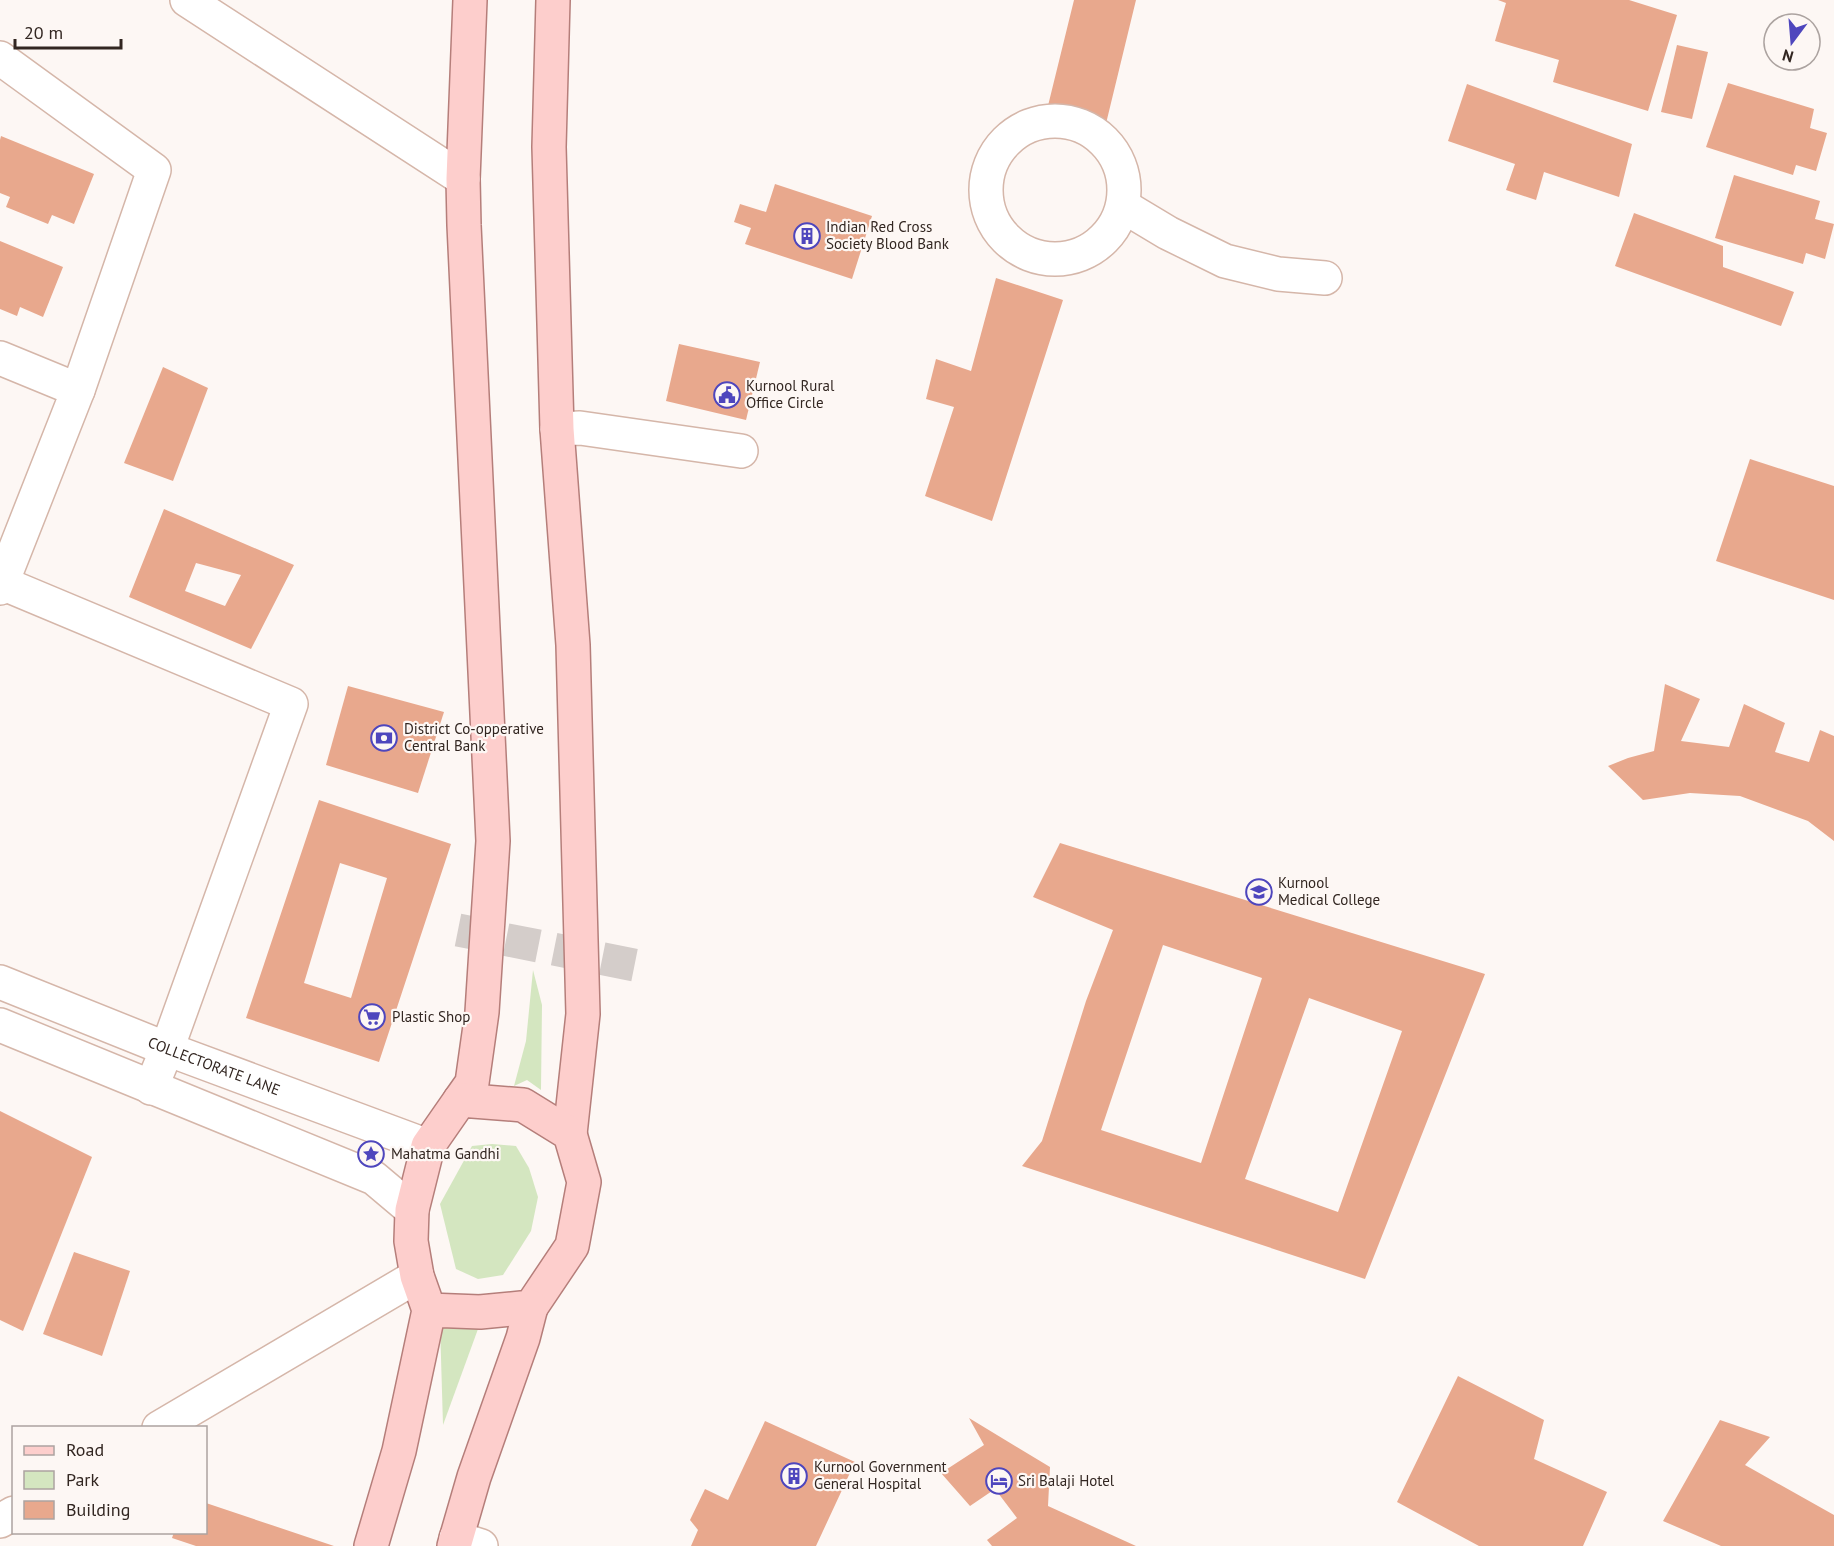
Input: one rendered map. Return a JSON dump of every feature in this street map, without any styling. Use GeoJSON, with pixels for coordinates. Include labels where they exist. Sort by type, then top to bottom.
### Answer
{"type":"FeatureCollection","features":[{"type":"Feature","properties":{"kind":"main road"},"geometry":{"type":"LineString","coordinates":[[371,1546],[399,1451],[429,1310],[417,1276],[411,1240],[412,1210],[428,1146],[472,1083],[482,1012],[493,841],[464,236],[463,179],[470,0]]}},
{"type":"Feature","properties":{"kind":"main road"},"geometry":{"type":"LineString","coordinates":[[464,1543],[474,1476],[523,1338],[531,1307],[572,1246],[584,1182],[570,1134],[583,1014],[573,645],[557,429],[549,147],[553,0]]}},
{"type":"Feature","properties":{"kind":"main road"},"geometry":{"type":"LineString","coordinates":[[460,1100],[523,1105],[570,1134]]}},
{"type":"Feature","properties":{"kind":"main road"},"geometry":{"type":"LineString","coordinates":[[429,1310],[480,1312],[531,1307]]}},
{"type":"Feature","properties":{"kind":"street"},"geometry":{"type":"LineString","coordinates":[[187,0],[463,179]]}},
{"type":"Feature","properties":{"kind":"street"},"geometry":{"type":"LineString","coordinates":[[0,58],[154,170],[78,390],[1,585],[291,704],[151,1088]]}},
{"type":"Feature","properties":{"kind":"street"},"geometry":{"type":"LineString","coordinates":[[1065,121],[1085,128],[1102,140],[1114,153],[1123,179],[1123,206],[1114,226],[1099,244],[1079,255],[1056,259],[1034,255],[1013,244],[997,228],[988,207],[986,184],[992,162],[1004,143],[1022,129],[1044,122],[1065,121]]}},
{"type":"Feature","properties":{"kind":"street"},"geometry":{"type":"LineString","coordinates":[[1123,206],[1168,233],[1225,261],[1278,274],[1325,278]]}},
{"type":"Feature","properties":{"kind":"street"},"geometry":{"type":"LineString","coordinates":[[0,358],[78,390]]}},
{"type":"Feature","properties":{"kind":"street"},"geometry":{"type":"LineString","coordinates":[[557,429],[580,428],[741,451]]}},
{"type":"Feature","properties":{"kind":"street","name":"COLLECTORATE LANE"},"geometry":{"type":"LineString","coordinates":[[0,982],[167,1049],[428,1146]]}},
{"type":"Feature","properties":{"kind":"street"},"geometry":{"type":"LineString","coordinates":[[0,1025],[374,1178],[412,1210]]}},
{"type":"Feature","properties":{"kind":"street"},"geometry":{"type":"LineString","coordinates":[[162,1426],[417,1276]]}},
{"type":"Feature","properties":{"kind":"green space"},"geometry":{"type":"Polygon","coordinates":[[[533,970],[542,1005],[541,1090],[527,1080],[514,1086],[526,1041],[533,970]]]}},
{"type":"Feature","properties":{"kind":"green space"},"geometry":{"type":"Polygon","coordinates":[[[492,1144],[516,1146],[529,1168],[538,1197],[531,1231],[503,1275],[478,1279],[456,1269],[440,1204],[472,1146],[492,1144]]]}},
{"type":"Feature","properties":{"kind":"green space"},"geometry":{"type":"Polygon","coordinates":[[[440,1324],[478,1329],[443,1425],[440,1324]]]}},
{"type":"Feature","properties":{"kind":"building"},"geometry":{"type":"Polygon","coordinates":[[[1074,0],[1136,0],[1102,140],[1085,128],[1065,121],[1044,122],[1074,0]]]}},
{"type":"Feature","properties":{"kind":"building"},"geometry":{"type":"Polygon","coordinates":[[[1498,0],[1629,0],[1677,15],[1648,111],[1553,82],[1559,60],[1495,41],[1506,3],[1498,0]]]}},
{"type":"Feature","properties":{"kind":"building"},"geometry":{"type":"Polygon","coordinates":[[[1677,45],[1708,52],[1692,119],[1661,112],[1677,45]]]}},
{"type":"Feature","properties":{"kind":"building"},"geometry":{"type":"Polygon","coordinates":[[[1728,83],[1814,109],[1810,128],[1827,133],[1816,171],[1796,165],[1793,175],[1706,147],[1728,83]]]}},
{"type":"Feature","properties":{"kind":"building"},"geometry":{"type":"Polygon","coordinates":[[[1467,84],[1632,144],[1619,197],[1544,172],[1536,200],[1506,190],[1515,164],[1448,141],[1467,84]]]}},
{"type":"Feature","properties":{"kind":"building"},"geometry":{"type":"Polygon","coordinates":[[[1,136],[94,174],[74,224],[52,215],[48,224],[6,207],[10,197],[0,193],[1,136]]]}},
{"type":"Feature","properties":{"kind":"building"},"geometry":{"type":"Polygon","coordinates":[[[1734,175],[1820,201],[1815,219],[1834,224],[1825,259],[1806,253],[1803,264],[1715,238],[1734,175]]]}},
{"type":"Feature","properties":{"kind":"building","name":"Indian Red Cross Society Blood Bank"},"geometry":{"type":"Polygon","coordinates":[[[775,184],[872,216],[852,279],[745,244],[751,228],[734,222],[740,204],[766,212],[775,184]]]}},
{"type":"Feature","properties":{"kind":"building"},"geometry":{"type":"Polygon","coordinates":[[[1634,213],[1723,246],[1723,267],[1794,292],[1781,326],[1615,266],[1634,213]]]}},
{"type":"Feature","properties":{"kind":"building"},"geometry":{"type":"Polygon","coordinates":[[[0,241],[63,267],[43,317],[20,307],[17,316],[0,309],[0,241]]]}},
{"type":"Feature","properties":{"kind":"building"},"geometry":{"type":"Polygon","coordinates":[[[996,278],[1063,300],[992,521],[925,496],[954,407],[926,399],[936,359],[971,371],[996,278]]]}},
{"type":"Feature","properties":{"kind":"building"},"geometry":{"type":"Polygon","coordinates":[[[679,344],[760,362],[746,420],[666,401],[679,344]]]}},
{"type":"Feature","properties":{"kind":"building"},"geometry":{"type":"Polygon","coordinates":[[[163,367],[208,388],[173,481],[124,463],[163,367]]]}},
{"type":"Feature","properties":{"kind":"building"},"geometry":{"type":"Polygon","coordinates":[[[1750,459],[1834,486],[1834,600],[1716,561],[1750,459]]]}},
{"type":"Feature","properties":{"kind":"building"},"geometry":{"type":"Polygon","coordinates":[[[164,509],[294,565],[251,649],[129,597],[164,509]],[[196,563],[185,591],[225,606],[241,575],[196,563]]]}},
{"type":"Feature","properties":{"kind":"building"},"geometry":{"type":"Polygon","coordinates":[[[1665,684],[1700,699],[1681,741],[1729,747],[1744,704],[1785,723],[1775,752],[1809,762],[1820,730],[1834,736],[1834,841],[1808,821],[1740,796],[1690,793],[1643,800],[1608,766],[1654,751],[1665,684]]]}},
{"type":"Feature","properties":{"kind":"building","name":"District Co-opperative Central Bank"},"geometry":{"type":"Polygon","coordinates":[[[348,686],[444,712],[418,793],[326,765],[348,686]]]}},
{"type":"Feature","properties":{"kind":"building"},"geometry":{"type":"Polygon","coordinates":[[[319,800],[451,844],[379,1062],[246,1018],[319,800]],[[340,863],[304,983],[351,998],[387,878],[340,863]]]}},
{"type":"Feature","properties":{"kind":"building"},"geometry":{"type":"Polygon","coordinates":[[[1060,843],[1485,974],[1365,1279],[1022,1166],[1042,1141],[1086,1001],[1113,930],[1033,897],[1060,843]],[[1163,945],[1101,1130],[1201,1163],[1262,978],[1163,945]],[[1309,998],[1245,1179],[1338,1212],[1402,1031],[1309,998]]]}},
{"type":"Feature","properties":{"kind":"building"},"geometry":{"type":"Polygon","coordinates":[[[0,1111],[92,1157],[23,1331],[0,1320],[0,1111]]]}},
{"type":"Feature","properties":{"kind":"building"},"geometry":{"type":"Polygon","coordinates":[[[74,1252],[130,1271],[102,1356],[43,1334],[74,1252]]]}},
{"type":"Feature","properties":{"kind":"building"},"geometry":{"type":"Polygon","coordinates":[[[1458,1376],[1544,1420],[1534,1459],[1607,1492],[1583,1546],[1479,1546],[1397,1502],[1458,1376]]]}},
{"type":"Feature","properties":{"kind":"building","name":"Sri Balaji Hotel"},"geometry":{"type":"Polygon","coordinates":[[[969,1418],[1050,1467],[1048,1506],[1136,1546],[992,1546],[987,1540],[1017,1518],[995,1489],[970,1506],[941,1473],[984,1445],[969,1418]]]}},
{"type":"Feature","properties":{"kind":"building"},"geometry":{"type":"Polygon","coordinates":[[[1720,1420],[1770,1437],[1745,1465],[1834,1515],[1834,1546],[1721,1546],[1663,1521],[1720,1420]]]}},
{"type":"Feature","properties":{"kind":"building","name":"Kurnool Government General Hospital"},"geometry":{"type":"Polygon","coordinates":[[[765,1421],[855,1462],[816,1546],[691,1546],[698,1530],[690,1520],[705,1489],[728,1500],[765,1421]]]}},
{"type":"Feature","properties":{"kind":"building"},"geometry":{"type":"Polygon","coordinates":[[[207,1503],[334,1546],[196,1546],[172,1538],[173,1534],[207,1534],[207,1503]]]}},
{"type":"Feature","properties":{"kind":"tunnel"},"geometry":{"type":"LineString","coordinates":[[458,930],[649,968]]}},
{"type":"Feature","properties":{"kind":"place","name":"Indian Red Cross Society Blood Bank"},"geometry":{"type":"Point","coordinates":[807,236]}},
{"type":"Feature","properties":{"kind":"place","name":"Kurnool Rural Office Circle"},"geometry":{"type":"Point","coordinates":[727,395]}},
{"type":"Feature","properties":{"kind":"place","name":"District Co-opperative Central Bank"},"geometry":{"type":"Point","coordinates":[384,738]}},
{"type":"Feature","properties":{"kind":"place","name":"Kurnool Medical College"},"geometry":{"type":"Point","coordinates":[1259,892]}},
{"type":"Feature","properties":{"kind":"place","name":"Plastic Shop"},"geometry":{"type":"Point","coordinates":[372,1017]}},
{"type":"Feature","properties":{"kind":"place","name":"Mahatma Gandhi"},"geometry":{"type":"Point","coordinates":[371,1154]}},
{"type":"Feature","properties":{"kind":"place","name":"Kurnool Government General Hospital"},"geometry":{"type":"Point","coordinates":[794,1476]}},
{"type":"Feature","properties":{"kind":"place","name":"Sri Balaji Hotel"},"geometry":{"type":"Point","coordinates":[999,1481]}}]}
